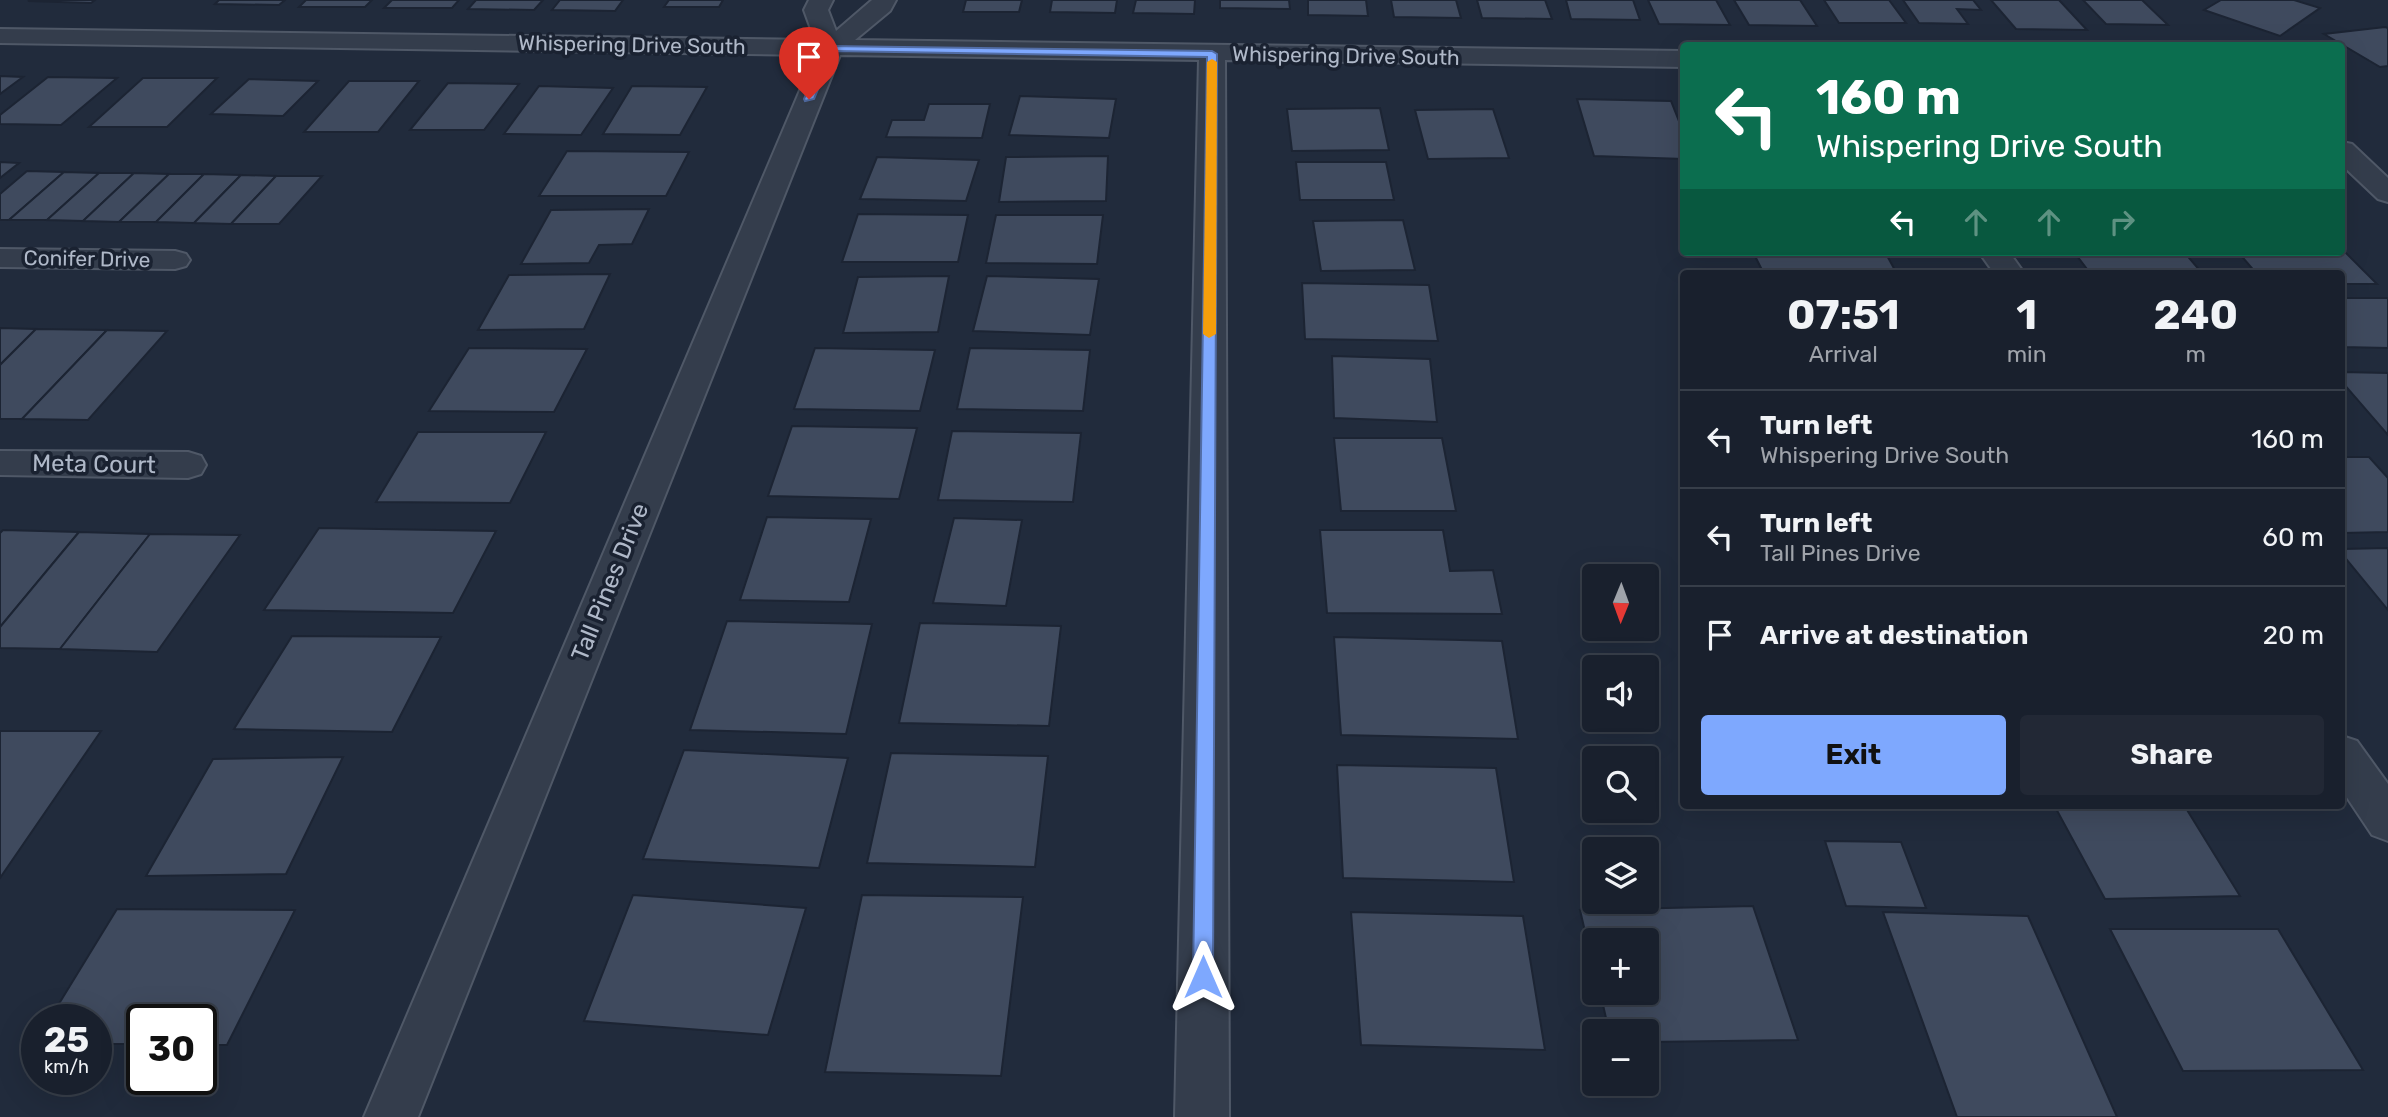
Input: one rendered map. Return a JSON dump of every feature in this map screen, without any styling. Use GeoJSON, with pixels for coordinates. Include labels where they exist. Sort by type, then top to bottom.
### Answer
{"type":"FeatureCollection","features":[{"type":"Feature","properties":{"kind":"street"},"geometry":{"type":"LineString","coordinates":[[821,0],[816,10],[830,48]]}},
{"type":"Feature","properties":{"kind":"street","name":"Tall Pines Drive"},"geometry":{"type":"LineString","coordinates":[[391,1117],[830,48],[882,6],[884,0]]}},
{"type":"Feature","properties":{"kind":"street","name":"Whispering Drive South"},"geometry":{"type":"LineString","coordinates":[[0,36],[1680,59]]}},
{"type":"Feature","properties":{"kind":"street"},"geometry":{"type":"LineString","coordinates":[[1202,1117],[1212,54]]}},
{"type":"Feature","properties":{"kind":"street"},"geometry":{"type":"LineString","coordinates":[[2345,153],[2388,193]]}},
{"type":"Feature","properties":{"kind":"street","name":"Conifer Drive"},"geometry":{"type":"LineString","coordinates":[[0,258],[175,260]]}},
{"type":"Feature","properties":{"kind":"street","name":"Meta Court"},"geometry":{"type":"LineString","coordinates":[[0,463],[188,465]]}},
{"type":"Feature","properties":{"kind":"street"},"geometry":{"type":"LineString","coordinates":[[2345,758],[2388,821]]}},
{"type":"Feature","properties":{"kind":"building"},"geometry":{"type":"Polygon","coordinates":[[[95,0],[91,3],[28,1],[95,0]]]}},
{"type":"Feature","properties":{"kind":"building"},"geometry":{"type":"Polygon","coordinates":[[[219,0],[285,0],[279,5],[215,4],[219,0]]]}},
{"type":"Feature","properties":{"kind":"building"},"geometry":{"type":"Polygon","coordinates":[[[306,0],[372,0],[365,7],[299,7],[306,0]]]}},
{"type":"Feature","properties":{"kind":"building"},"geometry":{"type":"Polygon","coordinates":[[[392,0],[459,0],[452,8],[384,8],[392,0]]]}},
{"type":"Feature","properties":{"kind":"building"},"geometry":{"type":"Polygon","coordinates":[[[476,0],[543,0],[534,10],[468,9],[476,0]]]}},
{"type":"Feature","properties":{"kind":"building"},"geometry":{"type":"Polygon","coordinates":[[[560,0],[623,0],[615,11],[552,10],[560,0]]]}},
{"type":"Feature","properties":{"kind":"building"},"geometry":{"type":"Polygon","coordinates":[[[669,0],[723,0],[719,7],[664,7],[669,0]]]}},
{"type":"Feature","properties":{"kind":"building"},"geometry":{"type":"Polygon","coordinates":[[[966,0],[1022,0],[1019,12],[963,12],[966,0]]]}},
{"type":"Feature","properties":{"kind":"building"},"geometry":{"type":"Polygon","coordinates":[[[1052,0],[1117,0],[1115,13],[1050,12],[1052,0]]]}},
{"type":"Feature","properties":{"kind":"building"},"geometry":{"type":"Polygon","coordinates":[[[1136,0],[1195,0],[1194,14],[1133,13],[1136,0]]]}},
{"type":"Feature","properties":{"kind":"building"},"geometry":{"type":"Polygon","coordinates":[[[1220,0],[1289,0],[1290,9],[1220,8],[1220,0]]]}},
{"type":"Feature","properties":{"kind":"building"},"geometry":{"type":"Polygon","coordinates":[[[1308,0],[1366,0],[1368,16],[1308,15],[1308,0]]]}},
{"type":"Feature","properties":{"kind":"building"},"geometry":{"type":"Polygon","coordinates":[[[1391,0],[1456,0],[1461,18],[1394,17],[1391,0]]]}},
{"type":"Feature","properties":{"kind":"building"},"geometry":{"type":"Polygon","coordinates":[[[1477,0],[1545,0],[1552,19],[1482,18],[1477,0]]]}},
{"type":"Feature","properties":{"kind":"building"},"geometry":{"type":"Polygon","coordinates":[[[1566,0],[1633,0],[1640,20],[1571,19],[1566,0]]]}},
{"type":"Feature","properties":{"kind":"building"},"geometry":{"type":"Polygon","coordinates":[[[1648,0],[1716,0],[1730,25],[1659,24],[1648,0]]]}},
{"type":"Feature","properties":{"kind":"building"},"geometry":{"type":"Polygon","coordinates":[[[1734,0],[1800,0],[1817,26],[1749,25],[1734,0]]]}},
{"type":"Feature","properties":{"kind":"building"},"geometry":{"type":"Polygon","coordinates":[[[1824,0],[1889,0],[1906,23],[1839,23],[1824,0]]]}},
{"type":"Feature","properties":{"kind":"building"},"geometry":{"type":"Polygon","coordinates":[[[1903,0],[1973,0],[1981,10],[1957,9],[1968,24],[1919,23],[1903,0]]]}},
{"type":"Feature","properties":{"kind":"building"},"geometry":{"type":"Polygon","coordinates":[[[1991,0],[2059,0],[2087,30],[2016,29],[1991,0]]]}},
{"type":"Feature","properties":{"kind":"building"},"geometry":{"type":"Polygon","coordinates":[[[2083,0],[2142,0],[2168,25],[2106,24],[2083,0]]]}},
{"type":"Feature","properties":{"kind":"building"},"geometry":{"type":"Polygon","coordinates":[[[2221,0],[2294,0],[2320,8],[2280,36],[2204,10],[2221,0]]]}},
{"type":"Feature","properties":{"kind":"building"},"geometry":{"type":"Polygon","coordinates":[[[2388,28],[2388,66],[2380,67],[2345,46],[2345,42],[2338,42],[2324,34],[2388,28]]]}},
{"type":"Feature","properties":{"kind":"building"},"geometry":{"type":"Polygon","coordinates":[[[0,76],[23,77],[0,94],[0,76]]]}},
{"type":"Feature","properties":{"kind":"building"},"geometry":{"type":"Polygon","coordinates":[[[48,77],[117,78],[61,125],[0,124],[0,115],[48,77]]]}},
{"type":"Feature","properties":{"kind":"building"},"geometry":{"type":"Polygon","coordinates":[[[143,78],[217,78],[167,127],[89,127],[143,78]]]}},
{"type":"Feature","properties":{"kind":"building"},"geometry":{"type":"Polygon","coordinates":[[[249,79],[318,81],[283,116],[211,114],[249,79]]]}},
{"type":"Feature","properties":{"kind":"building"},"geometry":{"type":"Polygon","coordinates":[[[349,81],[419,81],[378,132],[304,132],[349,81]]]}},
{"type":"Feature","properties":{"kind":"building"},"geometry":{"type":"Polygon","coordinates":[[[448,83],[519,84],[484,130],[410,130],[448,83]]]}},
{"type":"Feature","properties":{"kind":"building"},"geometry":{"type":"Polygon","coordinates":[[[539,86],[613,88],[581,135],[504,134],[539,86]]]}},
{"type":"Feature","properties":{"kind":"building"},"geometry":{"type":"Polygon","coordinates":[[[632,86],[707,87],[680,135],[603,134],[632,86]]]}},
{"type":"Feature","properties":{"kind":"building"},"geometry":{"type":"Polygon","coordinates":[[[1020,96],[1116,99],[1109,138],[1009,135],[1020,96]]]}},
{"type":"Feature","properties":{"kind":"building"},"geometry":{"type":"Polygon","coordinates":[[[1577,99],[1671,101],[1680,124],[1680,159],[1594,156],[1577,99]]]}},
{"type":"Feature","properties":{"kind":"building"},"geometry":{"type":"Polygon","coordinates":[[[929,104],[990,104],[982,138],[886,137],[892,120],[924,120],[929,104]]]}},
{"type":"Feature","properties":{"kind":"building"},"geometry":{"type":"Polygon","coordinates":[[[1380,108],[1389,150],[1292,151],[1287,109],[1380,108]]]}},
{"type":"Feature","properties":{"kind":"building"},"geometry":{"type":"Polygon","coordinates":[[[1493,109],[1509,158],[1428,159],[1415,110],[1493,109]]]}},
{"type":"Feature","properties":{"kind":"building"},"geometry":{"type":"Polygon","coordinates":[[[567,151],[689,152],[666,196],[539,196],[567,151]]]}},
{"type":"Feature","properties":{"kind":"building"},"geometry":{"type":"Polygon","coordinates":[[[1108,156],[1106,201],[999,202],[1006,157],[1108,156]]]}},
{"type":"Feature","properties":{"kind":"building"},"geometry":{"type":"Polygon","coordinates":[[[877,157],[979,160],[966,201],[860,199],[877,157]]]}},
{"type":"Feature","properties":{"kind":"building"},"geometry":{"type":"Polygon","coordinates":[[[0,162],[19,163],[0,178],[0,162]]]}},
{"type":"Feature","properties":{"kind":"building"},"geometry":{"type":"Polygon","coordinates":[[[1296,162],[1386,162],[1394,200],[1300,200],[1296,162]]]}},
{"type":"Feature","properties":{"kind":"building"},"geometry":{"type":"Polygon","coordinates":[[[27,171],[64,172],[9,220],[0,220],[0,194],[27,171]]]}},
{"type":"Feature","properties":{"kind":"building"},"geometry":{"type":"Polygon","coordinates":[[[64,172],[99,173],[47,220],[9,220],[64,172]]]}},
{"type":"Feature","properties":{"kind":"building"},"geometry":{"type":"Polygon","coordinates":[[[99,173],[134,173],[83,221],[47,220],[99,173]]]}},
{"type":"Feature","properties":{"kind":"building"},"geometry":{"type":"Polygon","coordinates":[[[134,173],[169,174],[119,222],[83,221],[134,173]]]}},
{"type":"Feature","properties":{"kind":"building"},"geometry":{"type":"Polygon","coordinates":[[[169,174],[204,174],[156,222],[119,222],[169,174]]]}},
{"type":"Feature","properties":{"kind":"building"},"geometry":{"type":"Polygon","coordinates":[[[204,174],[241,175],[194,223],[156,222],[204,174]]]}},
{"type":"Feature","properties":{"kind":"building"},"geometry":{"type":"Polygon","coordinates":[[[241,175],[276,176],[231,224],[194,223],[241,175]]]}},
{"type":"Feature","properties":{"kind":"building"},"geometry":{"type":"Polygon","coordinates":[[[276,176],[322,176],[279,224],[231,224],[276,176]]]}},
{"type":"Feature","properties":{"kind":"building"},"geometry":{"type":"Polygon","coordinates":[[[649,209],[632,244],[599,245],[589,263],[521,264],[551,210],[649,209]]]}},
{"type":"Feature","properties":{"kind":"building"},"geometry":{"type":"Polygon","coordinates":[[[858,214],[968,215],[958,262],[842,262],[858,214]]]}},
{"type":"Feature","properties":{"kind":"building"},"geometry":{"type":"Polygon","coordinates":[[[996,215],[1103,215],[1097,264],[986,263],[996,215]]]}},
{"type":"Feature","properties":{"kind":"building"},"geometry":{"type":"Polygon","coordinates":[[[1403,220],[1415,270],[1321,271],[1313,221],[1403,220]]]}},
{"type":"Feature","properties":{"kind":"building"},"geometry":{"type":"Polygon","coordinates":[[[2345,252],[2377,284],[2345,284],[2345,270],[2253,270],[2241,256],[2345,256],[2345,252]]]}},
{"type":"Feature","properties":{"kind":"building"},"geometry":{"type":"Polygon","coordinates":[[[1755,256],[1887,256],[1895,270],[1762,270],[1755,256]]]}},
{"type":"Feature","properties":{"kind":"building"},"geometry":{"type":"Polygon","coordinates":[[[2077,256],[2187,256],[2199,270],[2088,270],[2077,256]]]}},
{"type":"Feature","properties":{"kind":"building"},"geometry":{"type":"Polygon","coordinates":[[[610,274],[584,329],[478,330],[509,275],[610,274]]]}},
{"type":"Feature","properties":{"kind":"building"},"geometry":{"type":"Polygon","coordinates":[[[949,276],[938,332],[843,333],[858,277],[949,276]]]}},
{"type":"Feature","properties":{"kind":"building"},"geometry":{"type":"Polygon","coordinates":[[[987,276],[1099,279],[1090,335],[973,331],[987,276]]]}},
{"type":"Feature","properties":{"kind":"building"},"geometry":{"type":"Polygon","coordinates":[[[1302,283],[1429,285],[1438,341],[1305,339],[1302,283]]]}},
{"type":"Feature","properties":{"kind":"building"},"geometry":{"type":"Polygon","coordinates":[[[2345,298],[2388,298],[2388,348],[2345,347],[2345,298]]]}},
{"type":"Feature","properties":{"kind":"building"},"geometry":{"type":"Polygon","coordinates":[[[0,328],[36,329],[0,365],[0,328]]]}},
{"type":"Feature","properties":{"kind":"building"},"geometry":{"type":"Polygon","coordinates":[[[36,329],[107,330],[22,419],[0,419],[0,365],[36,329]]]}},
{"type":"Feature","properties":{"kind":"building"},"geometry":{"type":"Polygon","coordinates":[[[107,330],[167,331],[88,420],[22,419],[107,330]]]}},
{"type":"Feature","properties":{"kind":"building"},"geometry":{"type":"Polygon","coordinates":[[[469,348],[587,349],[554,412],[429,411],[469,348]]]}},
{"type":"Feature","properties":{"kind":"building"},"geometry":{"type":"Polygon","coordinates":[[[815,348],[935,350],[920,411],[794,409],[815,348]]]}},
{"type":"Feature","properties":{"kind":"building"},"geometry":{"type":"Polygon","coordinates":[[[970,348],[1090,350],[1083,411],[957,409],[970,348]]]}},
{"type":"Feature","properties":{"kind":"building"},"geometry":{"type":"Polygon","coordinates":[[[1332,356],[1430,359],[1437,422],[1334,418],[1332,356]]]}},
{"type":"Feature","properties":{"kind":"building"},"geometry":{"type":"Polygon","coordinates":[[[2345,372],[2388,373],[2388,435],[2345,385],[2345,372]]]}},
{"type":"Feature","properties":{"kind":"building"},"geometry":{"type":"Polygon","coordinates":[[[792,426],[917,428],[899,499],[768,496],[792,426]]]}},
{"type":"Feature","properties":{"kind":"building"},"geometry":{"type":"Polygon","coordinates":[[[952,431],[1081,433],[1073,502],[938,500],[952,431]]]}},
{"type":"Feature","properties":{"kind":"building"},"geometry":{"type":"Polygon","coordinates":[[[418,432],[546,432],[510,503],[376,502],[418,432]]]}},
{"type":"Feature","properties":{"kind":"building"},"geometry":{"type":"Polygon","coordinates":[[[1334,438],[1442,438],[1456,511],[1341,511],[1334,438]]]}},
{"type":"Feature","properties":{"kind":"building"},"geometry":{"type":"Polygon","coordinates":[[[2345,457],[2369,457],[2388,478],[2388,532],[2345,533],[2345,457]]]}},
{"type":"Feature","properties":{"kind":"building"},"geometry":{"type":"Polygon","coordinates":[[[767,517],[871,519],[849,602],[740,600],[767,517]]]}},
{"type":"Feature","properties":{"kind":"building"},"geometry":{"type":"Polygon","coordinates":[[[954,518],[1022,520],[1006,606],[933,603],[954,518]]]}},
{"type":"Feature","properties":{"kind":"building"},"geometry":{"type":"Polygon","coordinates":[[[319,528],[496,531],[453,613],[264,610],[319,528]]]}},
{"type":"Feature","properties":{"kind":"building"},"geometry":{"type":"Polygon","coordinates":[[[3,530],[79,532],[0,627],[0,533],[3,530]]]}},
{"type":"Feature","properties":{"kind":"building"},"geometry":{"type":"Polygon","coordinates":[[[1320,530],[1443,530],[1450,571],[1493,570],[1502,614],[1327,613],[1320,530]]]}},
{"type":"Feature","properties":{"kind":"building"},"geometry":{"type":"Polygon","coordinates":[[[79,532],[150,534],[60,649],[0,648],[0,627],[79,532]]]}},
{"type":"Feature","properties":{"kind":"building"},"geometry":{"type":"Polygon","coordinates":[[[150,534],[240,535],[157,652],[60,649],[150,534]]]}},
{"type":"Feature","properties":{"kind":"building"},"geometry":{"type":"Polygon","coordinates":[[[2388,548],[2388,610],[2345,558],[2345,549],[2388,548]]]}},
{"type":"Feature","properties":{"kind":"building"},"geometry":{"type":"Polygon","coordinates":[[[727,621],[872,624],[846,734],[690,730],[727,621]]]}},
{"type":"Feature","properties":{"kind":"building"},"geometry":{"type":"Polygon","coordinates":[[[920,623],[1061,626],[1049,726],[899,723],[920,623]]]}},
{"type":"Feature","properties":{"kind":"building"},"geometry":{"type":"Polygon","coordinates":[[[292,636],[441,637],[392,732],[234,729],[292,636]]]}},
{"type":"Feature","properties":{"kind":"building"},"geometry":{"type":"Polygon","coordinates":[[[1334,637],[1502,641],[1518,739],[1341,735],[1334,637]]]}},
{"type":"Feature","properties":{"kind":"building"},"geometry":{"type":"Polygon","coordinates":[[[0,731],[101,731],[0,878],[0,731]]]}},
{"type":"Feature","properties":{"kind":"building"},"geometry":{"type":"Polygon","coordinates":[[[684,750],[848,758],[819,868],[643,859],[684,750]]]}},
{"type":"Feature","properties":{"kind":"building"},"geometry":{"type":"Polygon","coordinates":[[[891,753],[1048,756],[1035,867],[867,863],[891,753]]]}},
{"type":"Feature","properties":{"kind":"building"},"geometry":{"type":"Polygon","coordinates":[[[343,757],[286,874],[146,876],[213,759],[343,757]]]}},
{"type":"Feature","properties":{"kind":"building"},"geometry":{"type":"Polygon","coordinates":[[[1337,765],[1496,768],[1514,882],[1343,878],[1337,765]]]}},
{"type":"Feature","properties":{"kind":"building"},"geometry":{"type":"Polygon","coordinates":[[[2056,809],[2186,809],[2240,896],[2105,899],[2056,809]]]}},
{"type":"Feature","properties":{"kind":"building"},"geometry":{"type":"Polygon","coordinates":[[[1825,841],[1901,842],[1926,908],[1846,906],[1825,841]]]}},
{"type":"Feature","properties":{"kind":"building"},"geometry":{"type":"Polygon","coordinates":[[[633,895],[806,908],[768,1035],[584,1021],[633,895]]]}},
{"type":"Feature","properties":{"kind":"building"},"geometry":{"type":"Polygon","coordinates":[[[862,895],[1023,897],[1001,1076],[825,1072],[862,895]]]}},
{"type":"Feature","properties":{"kind":"building"},"geometry":{"type":"Polygon","coordinates":[[[1753,906],[1798,1040],[1659,1042],[1659,1019],[1606,1019],[1603,1005],[1659,1005],[1659,928],[1584,928],[1580,910],[1582,914],[1659,914],[1659,908],[1753,906]]]}},
{"type":"Feature","properties":{"kind":"building"},"geometry":{"type":"Polygon","coordinates":[[[117,909],[295,910],[227,1045],[217,1045],[217,1004],[126,1004],[126,1044],[112,1044],[112,1004],[59,1004],[117,909]]]}},
{"type":"Feature","properties":{"kind":"building"},"geometry":{"type":"Polygon","coordinates":[[[1351,912],[1523,916],[1545,1050],[1361,1045],[1351,912]]]}},
{"type":"Feature","properties":{"kind":"building"},"geometry":{"type":"Polygon","coordinates":[[[1883,912],[2028,916],[2117,1117],[1957,1117],[1883,912]]]}},
{"type":"Feature","properties":{"kind":"building"},"geometry":{"type":"Polygon","coordinates":[[[2110,929],[2278,929],[2363,1070],[2183,1071],[2110,929]]]}},
{"type":"Feature","properties":{"kind":"slow traffic"},"geometry":{"type":"LineString","coordinates":[[1209,334],[1212,62]]}},
{"type":"Feature","properties":{"kind":"route"},"geometry":{"type":"LineString","coordinates":[[809,99],[830,48],[1212,54],[1203,977]]}}]}
